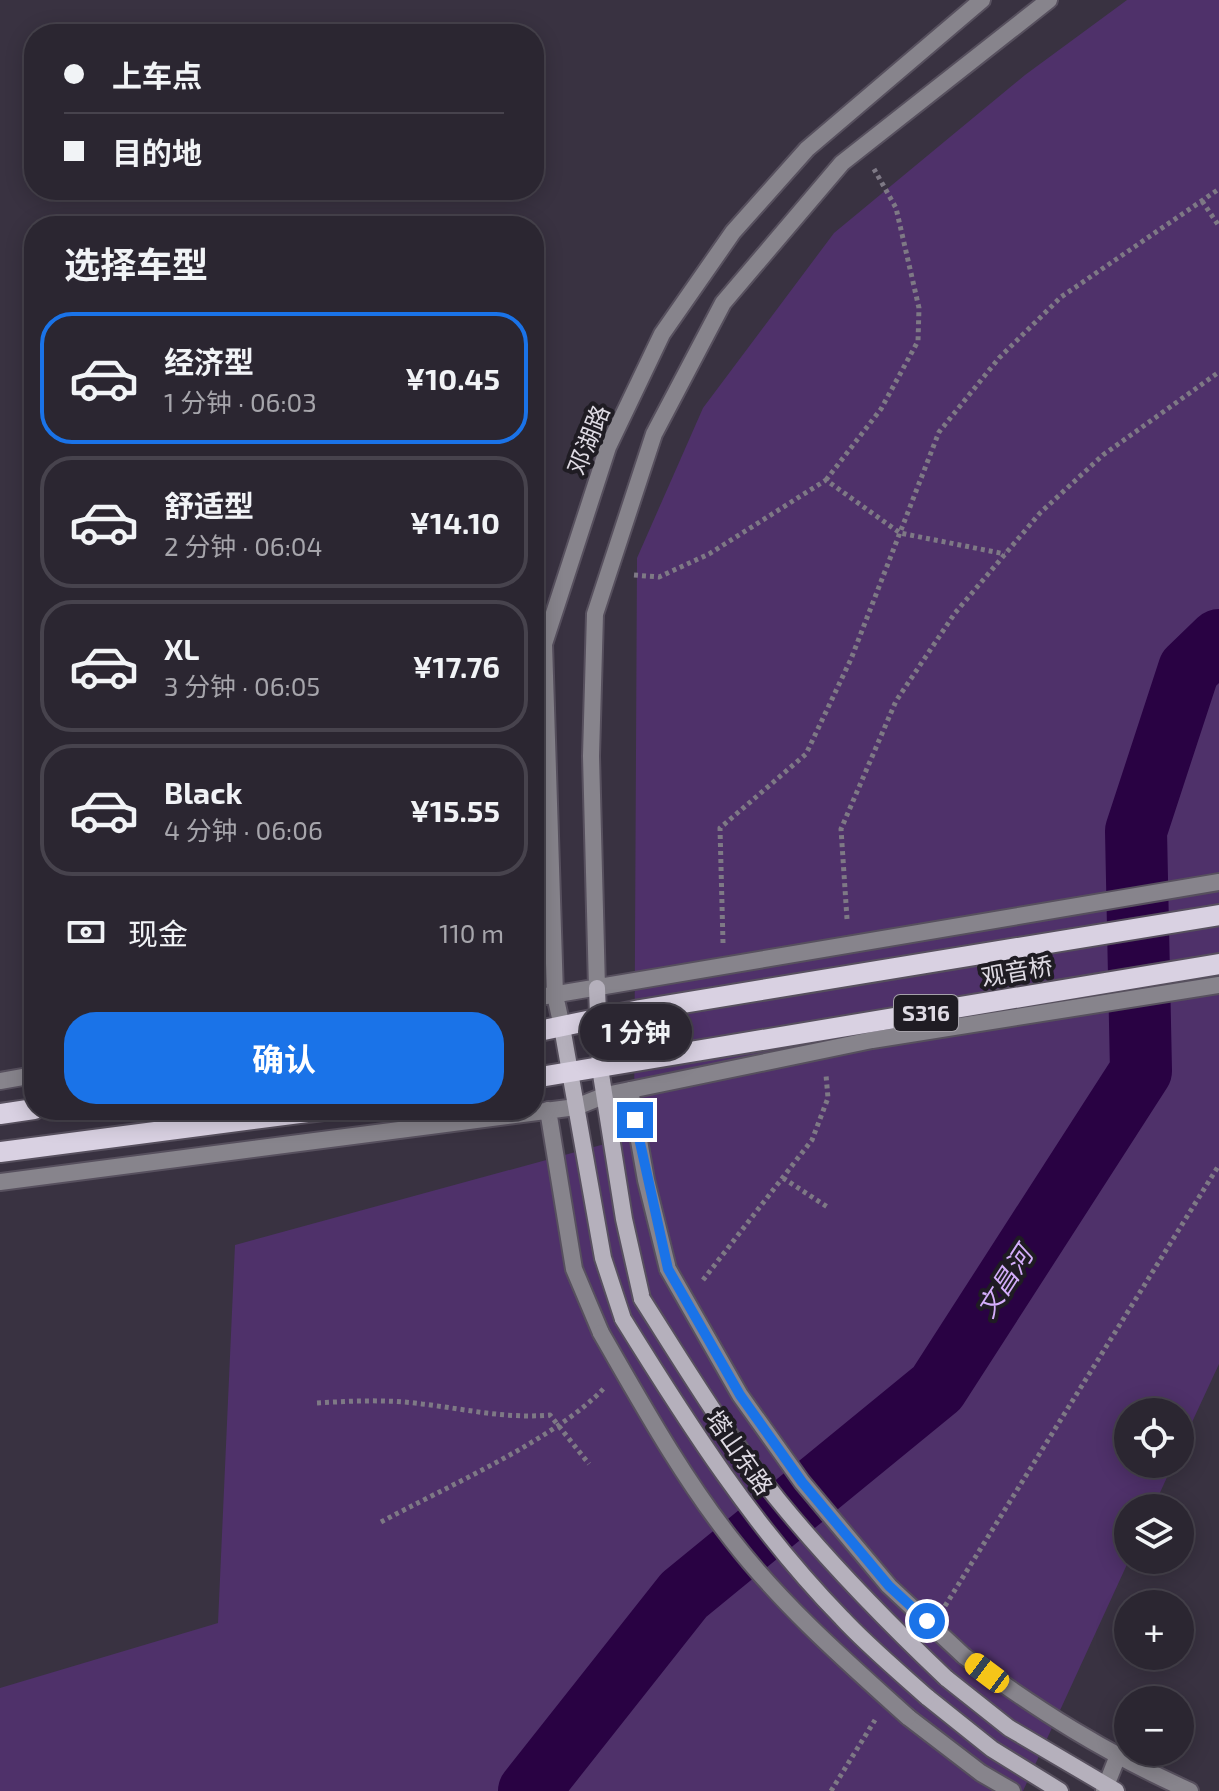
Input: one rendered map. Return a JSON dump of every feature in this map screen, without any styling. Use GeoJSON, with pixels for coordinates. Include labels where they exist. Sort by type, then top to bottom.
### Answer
{"type":"FeatureCollection","features":[{"type":"Feature","properties":{"kind":"main road","name":"观音桥"},"geometry":{"type":"LineString","coordinates":[[595,1021],[640,1010],[1219,915]]}},
{"type":"Feature","properties":{"kind":"main road","name":"观音桥"},"geometry":{"type":"LineString","coordinates":[[600,1068],[1219,964]]}},
{"type":"Feature","properties":{"kind":"main road","name":"塔山东路"},"geometry":{"type":"LineString","coordinates":[[597,988],[595,1021],[600,1068],[624,1219],[642,1299],[717,1417],[779,1500],[866,1601],[946,1678],[1009,1728],[1108,1789]]}},
{"type":"Feature","properties":{"kind":"main road","name":"S316"},"geometry":{"type":"LineString","coordinates":[[544,1030],[595,1021]]}},
{"type":"Feature","properties":{"kind":"main road","name":"塔山东路"},"geometry":{"type":"LineString","coordinates":[[562,1027],[603,1258],[623,1319],[695,1435],[755,1517],[841,1618],[927,1697],[992,1749],[1060,1791]]}},
{"type":"Feature","properties":{"kind":"main road","name":"S316"},"geometry":{"type":"LineString","coordinates":[[544,1077],[600,1068]]}},
{"type":"Feature","properties":{"kind":"main road"},"geometry":{"type":"LineString","coordinates":[[0,1114],[24,1110]]}},
{"type":"Feature","properties":{"kind":"main road"},"geometry":{"type":"LineString","coordinates":[[0,1152],[246,1120]]}},
{"type":"Feature","properties":{"kind":"street","name":"邓湖路"},"geometry":{"type":"LineString","coordinates":[[562,1027],[555,995],[544,644],[608,447],[662,334],[733,232],[807,149],[982,0]]}},
{"type":"Feature","properties":{"kind":"street"},"geometry":{"type":"LineString","coordinates":[[597,988],[591,756],[595,614],[654,434],[723,303],[842,163],[1049,0]]}},
{"type":"Feature","properties":{"kind":"street"},"geometry":{"type":"LineString","coordinates":[[544,997],[1219,882]]}},
{"type":"Feature","properties":{"kind":"street"},"geometry":{"type":"LineString","coordinates":[[544,1111],[576,1107],[606,1095],[872,1040],[1219,985]]}},
{"type":"Feature","properties":{"kind":"street"},"geometry":{"type":"LineString","coordinates":[[0,1081],[24,1077]]}},
{"type":"Feature","properties":{"kind":"street"},"geometry":{"type":"LineString","coordinates":[[630,1090],[646,1180],[668,1269],[740,1395],[802,1482],[889,1586],[964,1656],[1032,1706],[1114,1756]]}},
{"type":"Feature","properties":{"kind":"street"},"geometry":{"type":"LineString","coordinates":[[548,1110],[574,1269],[601,1333],[671,1456],[733,1541],[818,1636],[908,1717],[981,1773],[1012,1791]]}},
{"type":"Feature","properties":{"kind":"street"},"geometry":{"type":"LineString","coordinates":[[0,1182],[472,1120]]}},
{"type":"Feature","properties":{"kind":"street"},"geometry":{"type":"LineString","coordinates":[[1108,1789],[1115,1766]]}},
{"type":"Feature","properties":{"kind":"street"},"geometry":{"type":"LineString","coordinates":[[1135,1766],[1190,1791]]}},
{"type":"Feature","properties":{"kind":"path"},"geometry":{"type":"LineString","coordinates":[[609,574],[659,577],[709,554],[826,480],[881,409],[918,341],[919,308],[896,208],[861,148]]}},
{"type":"Feature","properties":{"kind":"path"},"geometry":{"type":"LineString","coordinates":[[724,967],[720,828],[806,754],[851,659],[939,432],[999,358],[1061,297],[1219,189]]}},
{"type":"Feature","properties":{"kind":"path"},"geometry":{"type":"LineString","coordinates":[[1202,201],[1219,226]]}},
{"type":"Feature","properties":{"kind":"path"},"geometry":{"type":"LineString","coordinates":[[850,946],[841,829],[896,701],[955,613],[1040,513],[1103,455],[1219,372]]}},
{"type":"Feature","properties":{"kind":"path"},"geometry":{"type":"LineString","coordinates":[[826,480],[900,533],[1005,554]]}},
{"type":"Feature","properties":{"kind":"path"},"geometry":{"type":"LineString","coordinates":[[937,1618],[1219,1165]]}},
{"type":"Feature","properties":{"kind":"path"},"geometry":{"type":"LineString","coordinates":[[783,1178],[829,1208]]}},
{"type":"Feature","properties":{"kind":"path"},"geometry":{"type":"LineString","coordinates":[[317,1403],[359,1400],[420,1404],[511,1418],[550,1415],[589,1464]]}},
{"type":"Feature","properties":{"kind":"path"},"geometry":{"type":"LineString","coordinates":[[831,1791],[880,1711]]}},
{"type":"Feature","properties":{"kind":"shaded area"},"geometry":{"type":"Polygon","coordinates":[[[1127,0],[1219,0],[1219,1364],[1194,1418],[1194,1398],[1114,1398],[1114,1478],[1167,1478],[1159,1494],[1114,1494],[1114,1574],[1123,1574],[1023,1791],[0,1791],[0,1688],[218,1623],[235,1245],[634,1136],[637,558],[703,408],[834,233],[1025,75],[1127,0]]]}},
{"type":"Feature","properties":{"kind":"waterway","name":"文昌河"},"geometry":{"type":"LineString","coordinates":[[529,1791],[684,1595],[937,1388],[1141,1071],[1136,831],[1189,669],[1219,640]]}},
{"type":"Feature","properties":{"kind":"route"},"geometry":{"type":"LineString","coordinates":[[635,1120],[668,1269],[740,1395],[802,1482],[889,1586],[927,1621]]}}]}
